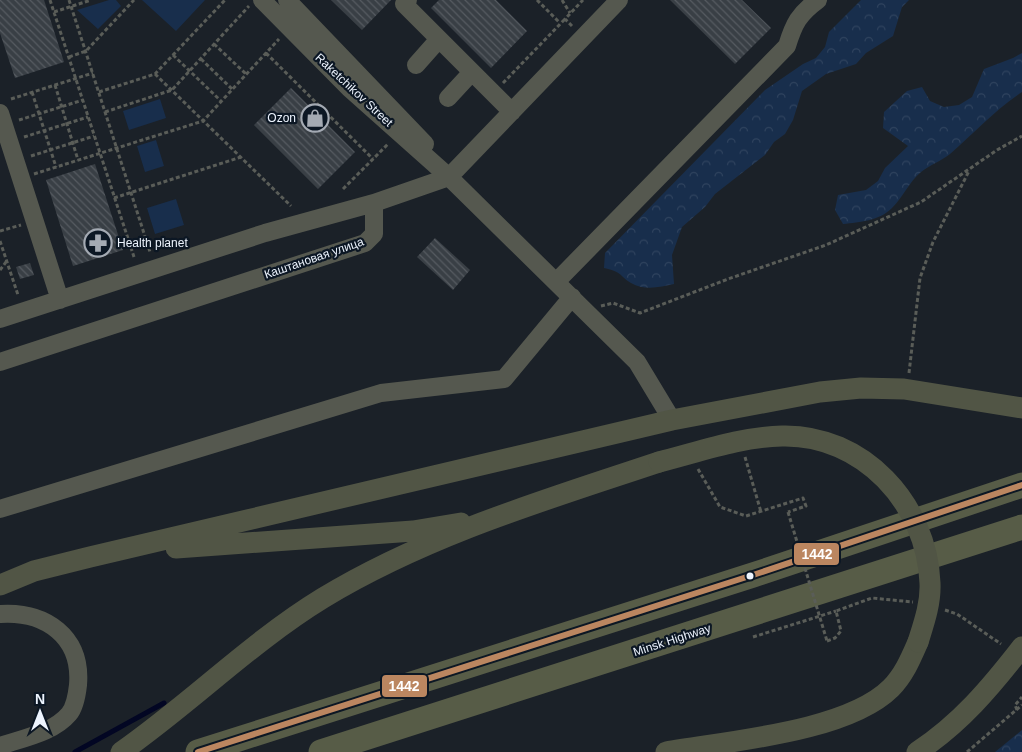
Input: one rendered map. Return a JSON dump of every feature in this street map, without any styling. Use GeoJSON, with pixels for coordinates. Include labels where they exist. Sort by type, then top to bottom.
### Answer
{"type":"FeatureCollection","features":[{"type":"Feature","properties":{"kind":"highway"},"geometry":{"type":"LineString","coordinates":[[198,752],[743,578],[1022,485]]}},
{"type":"Feature","properties":{"kind":"highway","name":"Minsk Highway"},"geometry":{"type":"LineString","coordinates":[[321,752],[1022,527]]}},
{"type":"Feature","properties":{"kind":"main road"},"geometry":{"type":"LineString","coordinates":[[0,585],[34,571],[90,557],[672,420],[820,392],[861,388],[904,389],[1022,408]]}},
{"type":"Feature","properties":{"kind":"main road"},"geometry":{"type":"LineString","coordinates":[[121,752],[162,724],[256,646],[322,599],[396,559],[499,516],[659,462],[754,438],[783,436],[812,439],[840,447],[865,461],[887,480],[906,502],[919,528],[927,556],[930,584],[927,613],[918,642],[906,668],[892,687],[872,703],[841,718],[798,729],[666,752]]}},
{"type":"Feature","properties":{"kind":"main road"},"geometry":{"type":"LineString","coordinates":[[90,557],[231,543],[413,531],[499,516]]}},
{"type":"Feature","properties":{"kind":"main road"},"geometry":{"type":"LineString","coordinates":[[917,752],[943,736],[960,720],[1022,647]]}},
{"type":"Feature","properties":{"kind":"street","name":"Raketchikov Street"},"geometry":{"type":"LineString","coordinates":[[287,0],[419,135],[449,177]]}},
{"type":"Feature","properties":{"kind":"street"},"geometry":{"type":"LineString","coordinates":[[408,0],[404,4],[512,112]]}},
{"type":"Feature","properties":{"kind":"street"},"geometry":{"type":"LineString","coordinates":[[0,319],[265,233],[374,203],[449,177],[620,0]]}},
{"type":"Feature","properties":{"kind":"street"},"geometry":{"type":"LineString","coordinates":[[556,282],[787,46],[793,27],[802,12],[818,0]]}},
{"type":"Feature","properties":{"kind":"street","name":"Raketchikov Street"},"geometry":{"type":"LineString","coordinates":[[256,2],[449,177],[637,362],[672,420]]}},
{"type":"Feature","properties":{"kind":"street"},"geometry":{"type":"LineString","coordinates":[[416,65],[439,39]]}},
{"type":"Feature","properties":{"kind":"street"},"geometry":{"type":"LineString","coordinates":[[448,98],[472,72]]}},
{"type":"Feature","properties":{"kind":"street"},"geometry":{"type":"LineString","coordinates":[[0,113],[60,300]]}},
{"type":"Feature","properties":{"kind":"street","name":"Каштановая улица"},"geometry":{"type":"LineString","coordinates":[[0,362],[365,243],[374,234],[374,203]]}},
{"type":"Feature","properties":{"kind":"street"},"geometry":{"type":"LineString","coordinates":[[0,509],[381,393],[504,379],[572,297]]}},
{"type":"Feature","properties":{"kind":"street"},"geometry":{"type":"LineString","coordinates":[[0,614],[31,615],[65,636],[76,654],[79,673],[77,695],[70,713],[56,725],[0,746]]}},
{"type":"Feature","properties":{"kind":"path"},"geometry":{"type":"LineString","coordinates":[[50,0],[134,257]]}},
{"type":"Feature","properties":{"kind":"path"},"geometry":{"type":"LineString","coordinates":[[69,0],[150,252]]}},
{"type":"Feature","properties":{"kind":"path"},"geometry":{"type":"LineString","coordinates":[[54,12],[92,0]]}},
{"type":"Feature","properties":{"kind":"path"},"geometry":{"type":"LineString","coordinates":[[69,56],[86,51],[134,0]]}},
{"type":"Feature","properties":{"kind":"path"},"geometry":{"type":"LineString","coordinates":[[98,92],[155,74],[225,0]]}},
{"type":"Feature","properties":{"kind":"path"},"geometry":{"type":"LineString","coordinates":[[537,0],[560,23]]}},
{"type":"Feature","properties":{"kind":"path"},"geometry":{"type":"LineString","coordinates":[[562,0],[570,13]]}},
{"type":"Feature","properties":{"kind":"path"},"geometry":{"type":"LineString","coordinates":[[500,85],[583,0]]}},
{"type":"Feature","properties":{"kind":"path"},"geometry":{"type":"LineString","coordinates":[[105,112],[172,90],[256,2]]}},
{"type":"Feature","properties":{"kind":"path"},"geometry":{"type":"LineString","coordinates":[[565,19],[583,37]]}},
{"type":"Feature","properties":{"kind":"path"},"geometry":{"type":"LineString","coordinates":[[21,178],[203,121],[282,36]]}},
{"type":"Feature","properties":{"kind":"path"},"geometry":{"type":"LineString","coordinates":[[214,44],[246,74]]}},
{"type":"Feature","properties":{"kind":"path"},"geometry":{"type":"LineString","coordinates":[[266,53],[373,159]]}},
{"type":"Feature","properties":{"kind":"path"},"geometry":{"type":"LineString","coordinates":[[172,55],[221,101]]}},
{"type":"Feature","properties":{"kind":"path"},"geometry":{"type":"LineString","coordinates":[[200,59],[232,89]]}},
{"type":"Feature","properties":{"kind":"path"},"geometry":{"type":"LineString","coordinates":[[12,99],[93,73]]}},
{"type":"Feature","properties":{"kind":"path"},"geometry":{"type":"LineString","coordinates":[[155,74],[292,206]]}},
{"type":"Feature","properties":{"kind":"path"},"geometry":{"type":"LineString","coordinates":[[55,85],[78,160]]}},
{"type":"Feature","properties":{"kind":"path"},"geometry":{"type":"LineString","coordinates":[[32,92],[56,167]]}},
{"type":"Feature","properties":{"kind":"path"},"geometry":{"type":"LineString","coordinates":[[18,120],[83,100]]}},
{"type":"Feature","properties":{"kind":"path"},"geometry":{"type":"LineString","coordinates":[[24,137],[88,117]]}},
{"type":"Feature","properties":{"kind":"path"},"geometry":{"type":"LineString","coordinates":[[30,156],[94,136]]}},
{"type":"Feature","properties":{"kind":"path"},"geometry":{"type":"LineString","coordinates":[[594,307],[613,304],[640,314],[728,279],[826,245],[921,202],[997,150],[1022,136]]}},
{"type":"Feature","properties":{"kind":"path"},"geometry":{"type":"LineString","coordinates":[[343,189],[388,144]]}},
{"type":"Feature","properties":{"kind":"path"},"geometry":{"type":"LineString","coordinates":[[114,198],[241,157]]}},
{"type":"Feature","properties":{"kind":"path"},"geometry":{"type":"LineString","coordinates":[[909,376],[920,278],[932,242],[970,170]]}},
{"type":"Feature","properties":{"kind":"path"},"geometry":{"type":"LineString","coordinates":[[0,241],[18,295]]}},
{"type":"Feature","properties":{"kind":"path"},"geometry":{"type":"LineString","coordinates":[[0,270],[7,262]]}},
{"type":"Feature","properties":{"kind":"path"},"geometry":{"type":"LineString","coordinates":[[743,449],[761,512]]}},
{"type":"Feature","properties":{"kind":"path"},"geometry":{"type":"LineString","coordinates":[[695,465],[720,507],[746,516],[803,498],[806,506],[788,512],[827,640],[835,638]]}},
{"type":"Feature","properties":{"kind":"path"},"geometry":{"type":"LineString","coordinates":[[753,637],[836,612]]}},
{"type":"Feature","properties":{"kind":"path"},"geometry":{"type":"LineString","coordinates":[[1017,710],[1015,706],[1022,697]]}},
{"type":"Feature","properties":{"kind":"path"},"geometry":{"type":"LineString","coordinates":[[967,752],[1022,705]]}},
{"type":"Feature","properties":{"kind":"green space"},"geometry":{"type":"Polygon","coordinates":[[[109,0],[116,0],[121,6],[98,29],[77,10],[109,0]]]}},
{"type":"Feature","properties":{"kind":"green space"},"geometry":{"type":"Polygon","coordinates":[[[142,0],[205,0],[176,31],[142,0]]]}},
{"type":"Feature","properties":{"kind":"green space"},"geometry":{"type":"Polygon","coordinates":[[[861,0],[909,0],[902,7],[893,36],[866,53],[856,64],[826,74],[802,91],[793,120],[785,134],[774,142],[765,155],[715,194],[705,207],[682,227],[672,255],[674,284],[652,288],[642,287],[631,283],[617,272],[604,268],[605,253],[765,90],[803,64],[816,58],[825,47],[829,32],[861,0]]]}},
{"type":"Feature","properties":{"kind":"green space"},"geometry":{"type":"Polygon","coordinates":[[[1022,53],[1022,92],[994,114],[950,154],[921,172],[896,204],[887,212],[869,220],[843,224],[835,210],[838,195],[866,190],[878,181],[885,168],[908,146],[883,128],[884,112],[907,91],[922,87],[930,101],[944,107],[959,105],[972,97],[984,69],[1022,53]]]}},
{"type":"Feature","properties":{"kind":"green space"},"geometry":{"type":"Polygon","coordinates":[[[160,99],[166,118],[129,130],[123,111],[160,99]]]}},
{"type":"Feature","properties":{"kind":"green space"},"geometry":{"type":"Polygon","coordinates":[[[156,140],[164,166],[145,172],[137,146],[156,140]]]}},
{"type":"Feature","properties":{"kind":"green space"},"geometry":{"type":"Polygon","coordinates":[[[176,199],[184,225],[155,234],[147,208],[176,199]]]}},
{"type":"Feature","properties":{"kind":"green space"},"geometry":{"type":"Polygon","coordinates":[[[1022,730],[1022,752],[995,752],[1022,730]]]}},
{"type":"Feature","properties":{"kind":"building"},"geometry":{"type":"Polygon","coordinates":[[[0,0],[44,0],[64,62],[15,78],[0,33],[0,0]]]}},
{"type":"Feature","properties":{"kind":"building"},"geometry":{"type":"Polygon","coordinates":[[[331,0],[391,0],[362,30],[331,0]]]}},
{"type":"Feature","properties":{"kind":"building"},"geometry":{"type":"Polygon","coordinates":[[[439,0],[496,0],[527,31],[491,68],[431,8],[439,0]]]}},
{"type":"Feature","properties":{"kind":"building"},"geometry":{"type":"Polygon","coordinates":[[[670,0],[742,0],[771,28],[735,64],[670,0]]]}},
{"type":"Feature","properties":{"kind":"building"},"geometry":{"type":"Polygon","coordinates":[[[291,88],[355,152],[318,189],[254,125],[291,88]]]}},
{"type":"Feature","properties":{"kind":"building"},"geometry":{"type":"Polygon","coordinates":[[[95,164],[123,250],[73,266],[46,180],[95,164]]]}},
{"type":"Feature","properties":{"kind":"building"},"geometry":{"type":"Polygon","coordinates":[[[435,238],[470,270],[453,290],[417,257],[435,238]]]}},
{"type":"Feature","properties":{"kind":"building"},"geometry":{"type":"Polygon","coordinates":[[[30,263],[34,275],[20,279],[16,267],[30,263]]]}},
{"type":"Feature","properties":{"kind":"waterway"},"geometry":{"type":"LineString","coordinates":[[75,752],[164,703]]}},
{"type":"Feature","properties":{"kind":"transit line","name":"1442"},"geometry":{"type":"LineString","coordinates":[[198,752],[753,575],[1022,485]]}},
{"type":"Feature","properties":{"kind":"place","name":"Ozon"},"geometry":{"type":"Point","coordinates":[315,118]}},
{"type":"Feature","properties":{"kind":"place","name":"Health planet"},"geometry":{"type":"Point","coordinates":[98,243]}}]}
